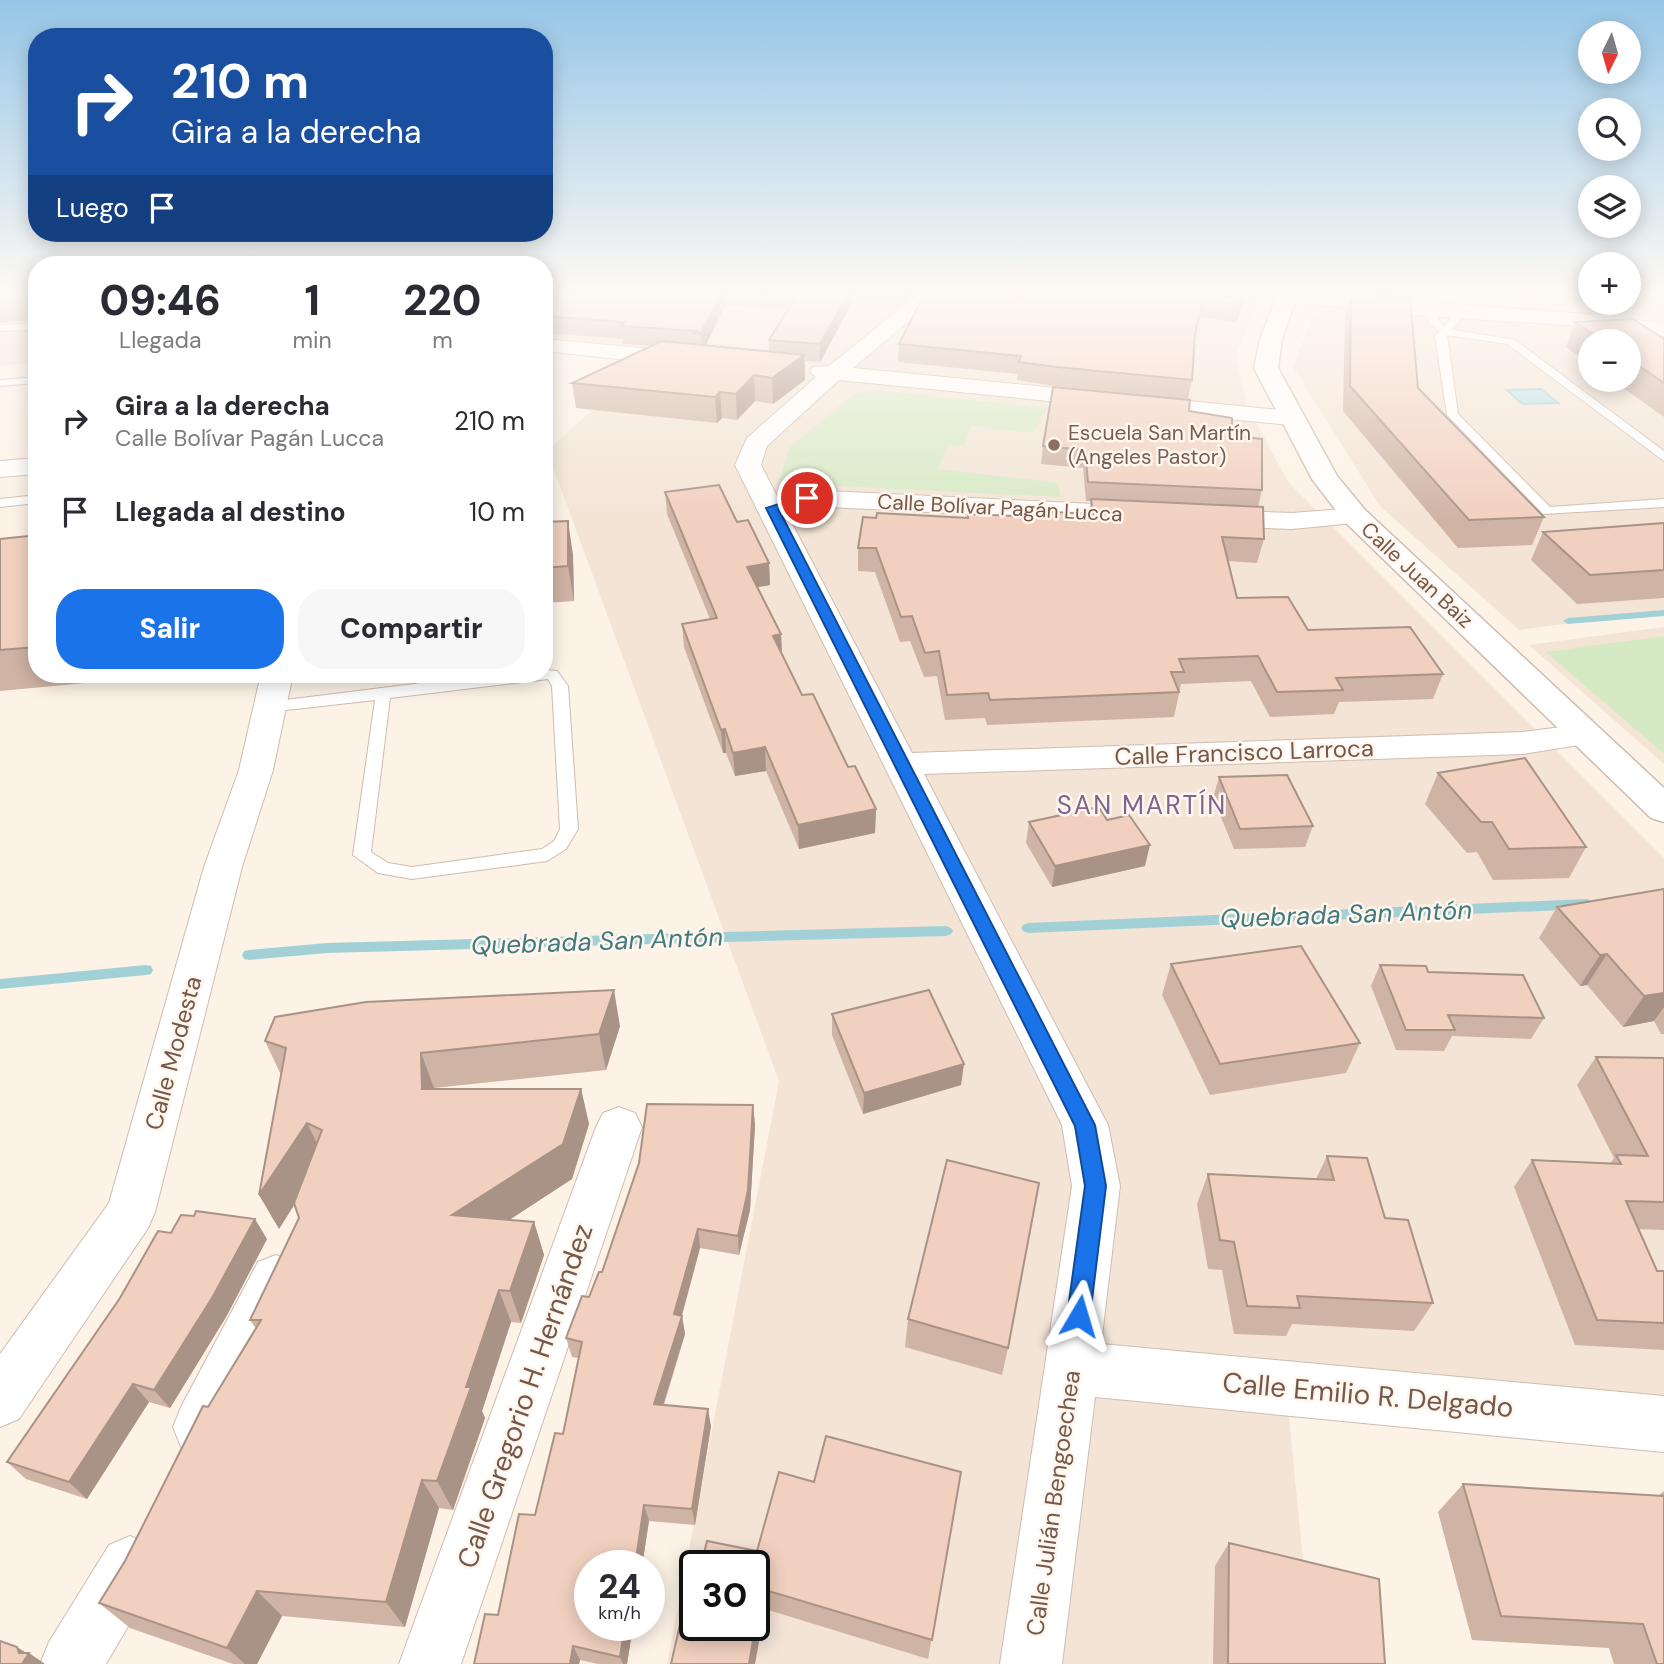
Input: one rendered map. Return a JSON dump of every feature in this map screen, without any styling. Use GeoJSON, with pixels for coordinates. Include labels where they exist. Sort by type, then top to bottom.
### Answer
{"type":"FeatureCollection","features":[{"type":"Feature","properties":{"kind":"street"},"geometry":{"type":"LineString","coordinates":[[795,369],[1290,418]]}},
{"type":"Feature","properties":{"kind":"street","name":"Calle Julián Bengoechea"},"geometry":{"type":"LineString","coordinates":[[839,369],[755,443],[748,465],[1085,1125],[1096,1186],[1031,1664]]}},
{"type":"Feature","properties":{"kind":"street","name":"Calle Juan Baiz"},"geometry":{"type":"LineString","coordinates":[[1266,369],[1290,418],[1325,479],[1355,516],[1664,809]]}},
{"type":"Feature","properties":{"kind":"street"},"geometry":{"type":"LineString","coordinates":[[0,469],[28,467]]}},
{"type":"Feature","properties":{"kind":"street","name":"Calle Bolívar Pagán Lucca"},"geometry":{"type":"LineString","coordinates":[[772,508],[807,498],[1292,521],[1355,516]]}},
{"type":"Feature","properties":{"kind":"street","name":"Calle Modesta"},"geometry":{"type":"LineString","coordinates":[[0,1400],[131,1212],[223,867],[256,770],[275,683]]}},
{"type":"Feature","properties":{"kind":"street","name":"Calle Francisco Larroca"},"geometry":{"type":"LineString","coordinates":[[902,764],[1523,743],[1586,735]]}},
{"type":"Feature","properties":{"kind":"street","name":"Calle Gregorio H. Hernández"},"geometry":{"type":"LineString","coordinates":[[430,1664],[619,1127]]}},
{"type":"Feature","properties":{"kind":"street"},"geometry":{"type":"LineString","coordinates":[[180,1468],[290,1250]]}},
{"type":"Feature","properties":{"kind":"street","name":"Calle Emilio R. Delgado"},"geometry":{"type":"LineString","coordinates":[[1072,1368],[1664,1424]]}},
{"type":"Feature","properties":{"kind":"street"},"geometry":{"type":"LineString","coordinates":[[71,1664],[131,1565],[155,1517]]}},
{"type":"Feature","properties":{"kind":"lane"},"geometry":{"type":"LineString","coordinates":[[1445,369],[1453,415],[1547,511],[1664,503]]}},
{"type":"Feature","properties":{"kind":"lane"},"geometry":{"type":"LineString","coordinates":[[1546,369],[1664,457]]}},
{"type":"Feature","properties":{"kind":"lane"},"geometry":{"type":"LineString","coordinates":[[0,383],[28,381]]}},
{"type":"Feature","properties":{"kind":"lane"},"geometry":{"type":"LineString","coordinates":[[0,503],[28,500]]}},
{"type":"Feature","properties":{"kind":"lane"},"geometry":{"type":"LineString","coordinates":[[383,694],[362,855],[384,869],[412,873],[547,855],[560,845],[569,829],[560,686],[553,676]]}},
{"type":"Feature","properties":{"kind":"lane"},"geometry":{"type":"LineString","coordinates":[[269,707],[461,683]]}},
{"type":"Feature","properties":{"kind":"shaded area"},"geometry":{"type":"Polygon","coordinates":[[[638,369],[1239,369],[1246,403],[1288,482],[1664,858],[1664,1424],[1286,1387],[1313,1664],[667,1664],[679,1602],[679,1641],[770,1641],[770,1550],[689,1550],[779,1081],[553,467],[553,446],[638,369]]]}},
{"type":"Feature","properties":{"kind":"shaded area"},"geometry":{"type":"Polygon","coordinates":[[[1294,369],[1578,369],[1578,392],[1641,392],[1641,369],[1664,369],[1664,611],[1519,630],[1380,506],[1294,369]]]}},
{"type":"Feature","properties":{"kind":"shaded area"},"geometry":{"type":"Polygon","coordinates":[[[1664,627],[1664,764],[1529,645],[1664,627]]]}},
{"type":"Feature","properties":{"kind":"green space"},"geometry":{"type":"Polygon","coordinates":[[[874,390],[1047,408],[1033,433],[971,426],[964,446],[948,444],[938,469],[1058,483],[1060,497],[778,483],[790,447],[854,394],[874,390]]]}},
{"type":"Feature","properties":{"kind":"green space"},"geometry":{"type":"Polygon","coordinates":[[[1664,636],[1664,754],[1546,652],[1664,636]]]}},
{"type":"Feature","properties":{"kind":"water"},"geometry":{"type":"Polygon","coordinates":[[[1541,389],[1558,403],[1522,404],[1507,390],[1541,389]]]}},
{"type":"Feature","properties":{"kind":"building"},"geometry":{"type":"Polygon","coordinates":[[[603,369],[785,369],[772,378],[754,375],[736,394],[720,392],[715,397],[572,383],[603,369]]]}},
{"type":"Feature","properties":{"kind":"building"},"geometry":{"type":"Polygon","coordinates":[[[1074,369],[1193,369],[1192,380],[1074,369]]]}},
{"type":"Feature","properties":{"kind":"building"},"geometry":{"type":"Polygon","coordinates":[[[1350,369],[1416,369],[1418,388],[1544,517],[1469,520],[1350,386],[1350,369]]]}},
{"type":"Feature","properties":{"kind":"building"},"geometry":{"type":"Polygon","coordinates":[[[1643,369],[1664,369],[1664,383],[1643,369]]]}},
{"type":"Feature","properties":{"kind":"building"},"geometry":{"type":"Polygon","coordinates":[[[1053,387],[1190,400],[1189,411],[1232,418],[1232,436],[1262,439],[1262,490],[1088,482],[1085,450],[1043,446],[1053,387]]]}},
{"type":"Feature","properties":{"kind":"building"},"geometry":{"type":"Polygon","coordinates":[[[719,485],[737,522],[748,520],[769,563],[747,567],[781,634],[773,636],[802,695],[813,694],[848,767],[855,766],[876,809],[798,825],[765,747],[733,753],[725,729],[721,730],[682,624],[717,618],[665,492],[719,485]]]}},
{"type":"Feature","properties":{"kind":"building"},"geometry":{"type":"Polygon","coordinates":[[[1091,499],[1263,507],[1264,539],[1222,537],[1237,598],[1288,597],[1308,630],[1410,627],[1443,674],[1336,678],[1343,690],[1277,692],[1258,656],[1179,659],[1184,672],[1171,672],[1179,692],[990,700],[988,693],[947,695],[939,651],[925,653],[912,616],[901,617],[876,548],[858,548],[863,517],[876,518],[877,513],[968,518],[968,514],[1015,516],[1014,510],[1093,514],[1091,499]]]}},
{"type":"Feature","properties":{"kind":"building"},"geometry":{"type":"Polygon","coordinates":[[[568,521],[568,566],[553,567],[553,522],[568,521]]]}},
{"type":"Feature","properties":{"kind":"building"},"geometry":{"type":"Polygon","coordinates":[[[1664,523],[1664,570],[1590,575],[1543,532],[1664,523]]]}},
{"type":"Feature","properties":{"kind":"building"},"geometry":{"type":"Polygon","coordinates":[[[28,536],[28,648],[0,650],[0,539],[28,536]]]}},
{"type":"Feature","properties":{"kind":"building"},"geometry":{"type":"Polygon","coordinates":[[[1525,758],[1586,847],[1509,849],[1492,822],[1481,822],[1438,773],[1525,758]]]}},
{"type":"Feature","properties":{"kind":"building"},"geometry":{"type":"Polygon","coordinates":[[[1287,775],[1313,826],[1240,829],[1219,777],[1287,775]]]}},
{"type":"Feature","properties":{"kind":"building"},"geometry":{"type":"Polygon","coordinates":[[[1099,807],[1107,820],[1129,815],[1150,845],[1055,866],[1029,822],[1099,807]]]}},
{"type":"Feature","properties":{"kind":"building"},"geometry":{"type":"Polygon","coordinates":[[[1664,889],[1664,993],[1644,996],[1607,954],[1600,955],[1557,907],[1664,889]]]}},
{"type":"Feature","properties":{"kind":"building"},"geometry":{"type":"Polygon","coordinates":[[[1301,946],[1360,1043],[1220,1064],[1171,964],[1301,946]]]}},
{"type":"Feature","properties":{"kind":"building"},"geometry":{"type":"Polygon","coordinates":[[[1380,965],[1426,966],[1428,972],[1523,975],[1544,1018],[1448,1015],[1455,1030],[1406,1030],[1380,965]]]}},
{"type":"Feature","properties":{"kind":"building"},"geometry":{"type":"Polygon","coordinates":[[[614,990],[599,1034],[421,1053],[422,1089],[581,1089],[563,1144],[452,1215],[534,1222],[510,1291],[499,1290],[466,1387],[471,1387],[437,1481],[422,1480],[386,1602],[257,1591],[227,1648],[99,1603],[125,1561],[203,1406],[208,1407],[261,1320],[250,1320],[299,1218],[294,1203],[322,1130],[307,1123],[259,1195],[286,1048],[265,1041],[275,1017],[366,1002],[614,990]]]}},
{"type":"Feature","properties":{"kind":"building"},"geometry":{"type":"Polygon","coordinates":[[[929,990],[964,1064],[864,1093],[832,1014],[929,990]]]}},
{"type":"Feature","properties":{"kind":"building"},"geometry":{"type":"Polygon","coordinates":[[[1596,1057],[1664,1058],[1664,1202],[1626,1201],[1657,1271],[1664,1271],[1664,1323],[1597,1320],[1532,1160],[1621,1164],[1616,1155],[1648,1156],[1596,1057]]]}},
{"type":"Feature","properties":{"kind":"building"},"geometry":{"type":"Polygon","coordinates":[[[647,1104],[753,1105],[748,1190],[738,1236],[698,1229],[674,1314],[682,1316],[654,1404],[708,1409],[692,1509],[644,1505],[637,1550],[574,1550],[574,1641],[623,1641],[620,1657],[573,1646],[570,1664],[474,1664],[485,1614],[498,1615],[519,1514],[535,1515],[555,1433],[563,1434],[582,1342],[566,1338],[582,1296],[589,1297],[599,1272],[602,1272],[639,1163],[647,1104]]]}},
{"type":"Feature","properties":{"kind":"building"},"geometry":{"type":"Polygon","coordinates":[[[1327,1156],[1367,1158],[1385,1218],[1408,1220],[1433,1303],[1297,1296],[1300,1308],[1247,1306],[1234,1242],[1220,1240],[1208,1174],[1334,1180],[1327,1156]]]}},
{"type":"Feature","properties":{"kind":"building"},"geometry":{"type":"Polygon","coordinates":[[[947,1160],[1039,1183],[1008,1348],[908,1319],[947,1160]]]}},
{"type":"Feature","properties":{"kind":"building"},"geometry":{"type":"Polygon","coordinates":[[[196,1211],[255,1219],[212,1298],[154,1390],[133,1384],[69,1482],[7,1462],[120,1298],[158,1231],[171,1233],[181,1215],[194,1216],[196,1211]]]}},
{"type":"Feature","properties":{"kind":"building"},"geometry":{"type":"Polygon","coordinates":[[[826,1436],[961,1472],[932,1640],[770,1591],[770,1550],[757,1550],[779,1472],[814,1482],[826,1436]]]}},
{"type":"Feature","properties":{"kind":"building"},"geometry":{"type":"Polygon","coordinates":[[[1463,1484],[1664,1496],[1664,1664],[1657,1664],[1643,1624],[1501,1616],[1463,1484]]]}},
{"type":"Feature","properties":{"kind":"building"},"geometry":{"type":"Polygon","coordinates":[[[707,1541],[752,1550],[705,1550],[707,1541]]]}},
{"type":"Feature","properties":{"kind":"building"},"geometry":{"type":"Polygon","coordinates":[[[1229,1543],[1379,1579],[1385,1664],[1228,1664],[1229,1543]]]}},
{"type":"Feature","properties":{"kind":"building"},"geometry":{"type":"Polygon","coordinates":[[[679,1629],[679,1641],[753,1641],[749,1664],[671,1664],[679,1629]]]}},
{"type":"Feature","properties":{"kind":"building"},"geometry":{"type":"Polygon","coordinates":[[[0,1641],[17,1647],[19,1653],[29,1653],[22,1664],[0,1664],[0,1641]]]}},
{"type":"Feature","properties":{"kind":"waterway"},"geometry":{"type":"LineString","coordinates":[[1568,621],[1664,613]]}},
{"type":"Feature","properties":{"kind":"waterway","name":"Quebrada San Antón"},"geometry":{"type":"LineString","coordinates":[[1028,928],[1587,904]]}},
{"type":"Feature","properties":{"kind":"waterway","name":"Quebrada San Antón"},"geometry":{"type":"LineString","coordinates":[[249,955],[327,948],[946,931]]}},
{"type":"Feature","properties":{"kind":"waterway","name":"Quebrada San Antón"},"geometry":{"type":"LineString","coordinates":[[0,984],[146,970]]}},
{"type":"Feature","properties":{"kind":"place","name":"Escuela San Martín (Angeles Pastor)"},"geometry":{"type":"Point","coordinates":[1054,445]}},
{"type":"Feature","properties":{"kind":"district","name":"SAN MARTÍN"},"geometry":{"type":"Point","coordinates":[1142,805]}},
{"type":"Feature","properties":{"kind":"route"},"geometry":{"type":"LineString","coordinates":[[807,498],[772,508],[1085,1125],[1096,1186],[1079,1316]]}}]}
